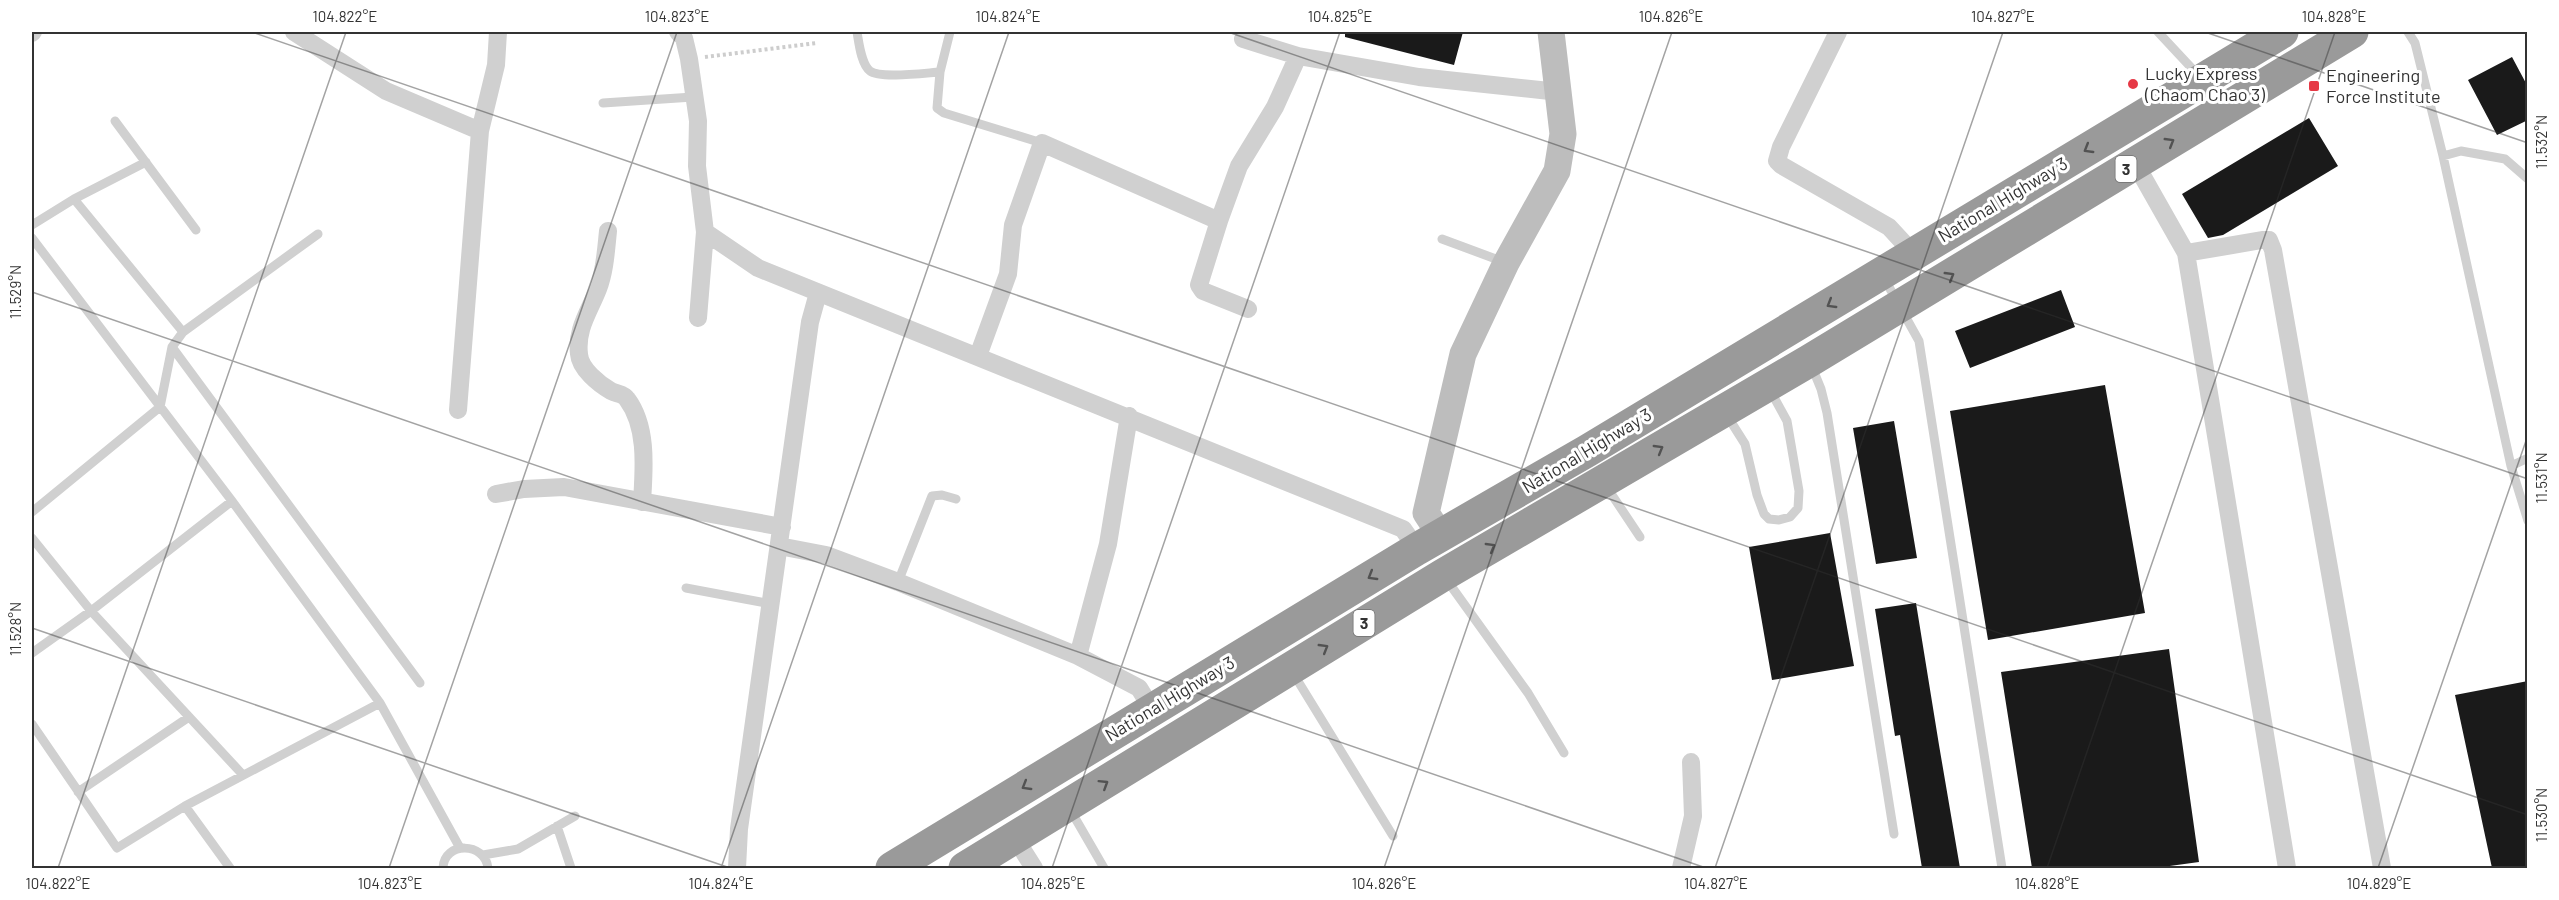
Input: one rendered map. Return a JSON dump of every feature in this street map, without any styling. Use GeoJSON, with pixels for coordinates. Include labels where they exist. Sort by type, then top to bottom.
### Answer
{"type":"FeatureCollection","features":[{"type":"Feature","properties":{"kind":"highway","name":"National Highway 3"},"geometry":{"type":"LineString","coordinates":[[892,868],[1152,709],[1422,532],[1587,451],[2282,32]]}},
{"type":"Feature","properties":{"kind":"highway","name":"National Highway 3"},"geometry":{"type":"LineString","coordinates":[[965,868],[1443,575],[1809,361],[2352,32]]}},
{"type":"Feature","properties":{"kind":"street"},"geometry":{"type":"LineString","coordinates":[[294,32],[386,91],[480,131]]}},
{"type":"Feature","properties":{"kind":"street"},"geometry":{"type":"LineString","coordinates":[[458,410],[480,131],[496,64],[498,32]]}},
{"type":"Feature","properties":{"kind":"street"},"geometry":{"type":"LineString","coordinates":[[678,32],[684,38],[689,59],[698,121],[697,166],[705,232],[698,318]]}},
{"type":"Feature","properties":{"kind":"street"},"geometry":{"type":"LineString","coordinates":[[705,232],[758,268],[1422,532],[1463,354],[1506,262],[1557,171],[1563,134],[1560,92],[1551,32]]}},
{"type":"Feature","properties":{"kind":"street"},"geometry":{"type":"LineString","coordinates":[[1838,32],[1781,147],[1777,161],[1889,227],[1914,254]]}},
{"type":"Feature","properties":{"kind":"street"},"geometry":{"type":"LineString","coordinates":[[1243,39],[1298,56],[1419,77],[1560,92]]}},
{"type":"Feature","properties":{"kind":"street"},"geometry":{"type":"LineString","coordinates":[[1248,309],[1203,291],[1199,285],[1239,166],[1275,107],[1298,56]]}},
{"type":"Feature","properties":{"kind":"street"},"geometry":{"type":"LineString","coordinates":[[978,356],[1008,274],[1013,225],[1042,143],[1219,222]]}},
{"type":"Feature","properties":{"kind":"street"},"geometry":{"type":"LineString","coordinates":[[2136,163],[2186,253],[2287,868]]}},
{"type":"Feature","properties":{"kind":"street"},"geometry":{"type":"LineString","coordinates":[[608,231],[604,266],[598,290],[579,332],[579,357],[590,375],[611,390],[626,397],[637,418],[645,462],[642,502]]}},
{"type":"Feature","properties":{"kind":"street"},"geometry":{"type":"LineString","coordinates":[[2186,253],[2262,240],[2269,240],[2273,250],[2382,868]]}},
{"type":"Feature","properties":{"kind":"street"},"geometry":{"type":"LineString","coordinates":[[737,868],[739,829],[810,322],[818,293]]}},
{"type":"Feature","properties":{"kind":"street"},"geometry":{"type":"LineString","coordinates":[[1078,656],[1108,544],[1129,416]]}},
{"type":"Feature","properties":{"kind":"street"},"geometry":{"type":"LineString","coordinates":[[496,494],[524,489],[564,487],[642,502],[781,537],[1078,656],[1139,688],[1152,709]]}},
{"type":"Feature","properties":{"kind":"street"},"geometry":{"type":"LineString","coordinates":[[1681,868],[1688,848],[1693,816],[1691,762]]}},
{"type":"Feature","properties":{"kind":"street"},"geometry":{"type":"LineString","coordinates":[[1015,838],[1034,868]]}},
{"type":"Feature","properties":{"kind":"lane"},"geometry":{"type":"LineString","coordinates":[[857,32],[865,64],[871,72],[881,74],[940,72]]}},
{"type":"Feature","properties":{"kind":"lane"},"geometry":{"type":"LineString","coordinates":[[950,32],[940,72],[937,108],[944,113],[1042,143]]}},
{"type":"Feature","properties":{"kind":"lane"},"geometry":{"type":"LineString","coordinates":[[2158,32],[2203,79]]}},
{"type":"Feature","properties":{"kind":"lane"},"geometry":{"type":"LineString","coordinates":[[2408,32],[2415,43],[2443,156],[2511,466],[2528,521]]}},
{"type":"Feature","properties":{"kind":"lane"},"geometry":{"type":"LineString","coordinates":[[603,103],[693,97]]}},
{"type":"Feature","properties":{"kind":"lane"},"geometry":{"type":"LineString","coordinates":[[115,121],[196,230]]}},
{"type":"Feature","properties":{"kind":"lane"},"geometry":{"type":"LineString","coordinates":[[2443,156],[2461,151],[2505,159],[2528,179]]}},
{"type":"Feature","properties":{"kind":"lane"},"geometry":{"type":"LineString","coordinates":[[32,225],[74,199],[146,162]]}},
{"type":"Feature","properties":{"kind":"lane"},"geometry":{"type":"LineString","coordinates":[[74,199],[183,332]]}},
{"type":"Feature","properties":{"kind":"lane"},"geometry":{"type":"LineString","coordinates":[[32,512],[160,406],[172,347],[183,332],[318,234]]}},
{"type":"Feature","properties":{"kind":"lane"},"geometry":{"type":"LineString","coordinates":[[32,238],[232,501],[380,704],[460,848]]}},
{"type":"Feature","properties":{"kind":"lane"},"geometry":{"type":"LineString","coordinates":[[1442,239],[1506,262]]}},
{"type":"Feature","properties":{"kind":"lane"},"geometry":{"type":"LineString","coordinates":[[1881,274],[1919,341],[2002,868]]}},
{"type":"Feature","properties":{"kind":"lane"},"geometry":{"type":"LineString","coordinates":[[172,347],[420,683]]}},
{"type":"Feature","properties":{"kind":"lane"},"geometry":{"type":"LineString","coordinates":[[1809,361],[1821,389],[1827,413],[1894,834]]}},
{"type":"Feature","properties":{"kind":"lane"},"geometry":{"type":"LineString","coordinates":[[1724,411],[1745,444],[1756,495],[1764,514],[1769,519],[1779,520],[1790,517],[1798,508],[1799,491],[1787,421],[1767,386]]}},
{"type":"Feature","properties":{"kind":"lane"},"geometry":{"type":"LineString","coordinates":[[2511,466],[2528,458]]}},
{"type":"Feature","properties":{"kind":"lane"},"geometry":{"type":"LineString","coordinates":[[1603,482],[1640,537]]}},
{"type":"Feature","properties":{"kind":"lane"},"geometry":{"type":"LineString","coordinates":[[898,582],[932,495],[956,499]]}},
{"type":"Feature","properties":{"kind":"lane"},"geometry":{"type":"LineString","coordinates":[[32,653],[91,611],[232,501]]}},
{"type":"Feature","properties":{"kind":"lane"},"geometry":{"type":"LineString","coordinates":[[32,538],[91,611],[243,775]]}},
{"type":"Feature","properties":{"kind":"lane"},"geometry":{"type":"LineString","coordinates":[[1443,575],[1528,693],[1564,753]]}},
{"type":"Feature","properties":{"kind":"lane"},"geometry":{"type":"LineString","coordinates":[[686,588],[771,604]]}},
{"type":"Feature","properties":{"kind":"lane"},"geometry":{"type":"LineString","coordinates":[[1290,669],[1393,836]]}},
{"type":"Feature","properties":{"kind":"lane"},"geometry":{"type":"LineString","coordinates":[[32,724],[117,848],[185,806],[380,704]]}},
{"type":"Feature","properties":{"kind":"lane"},"geometry":{"type":"LineString","coordinates":[[78,792],[189,717]]}},
{"type":"Feature","properties":{"kind":"lane"},"geometry":{"type":"LineString","coordinates":[[185,806],[230,868]]}},
{"type":"Feature","properties":{"kind":"lane"},"geometry":{"type":"LineString","coordinates":[[1068,806],[1104,868]]}},
{"type":"Feature","properties":{"kind":"lane"},"geometry":{"type":"LineString","coordinates":[[483,855],[518,849],[575,816]]}},
{"type":"Feature","properties":{"kind":"lane"},"geometry":{"type":"LineString","coordinates":[[557,826],[571,868]]}},
{"type":"Feature","properties":{"kind":"lane"},"geometry":{"type":"LineString","coordinates":[[443,868],[443,863],[450,853],[460,848],[472,848],[483,855],[488,868]]}},
{"type":"Feature","properties":{"kind":"path"},"geometry":{"type":"LineString","coordinates":[[689,59],[817,43]]}},
{"type":"Feature","properties":{"kind":"building"},"geometry":{"type":"Polygon","coordinates":[[[1345,32],[1463,32],[1454,65],[1345,37],[1345,32]]]}},
{"type":"Feature","properties":{"kind":"building"},"geometry":{"type":"Polygon","coordinates":[[[2512,57],[2528,87],[2528,120],[2497,135],[2468,80],[2512,57]]]}},
{"type":"Feature","properties":{"kind":"building"},"geometry":{"type":"Polygon","coordinates":[[[2309,118],[2338,166],[2223,235],[2208,238],[2182,194],[2309,118]]]}},
{"type":"Feature","properties":{"kind":"building"},"geometry":{"type":"Polygon","coordinates":[[[2061,290],[2075,327],[1970,368],[1955,331],[2061,290]]]}},
{"type":"Feature","properties":{"kind":"building"},"geometry":{"type":"Polygon","coordinates":[[[2105,385],[2145,613],[1988,640],[1950,411],[2105,385]]]}},
{"type":"Feature","properties":{"kind":"building"},"geometry":{"type":"Polygon","coordinates":[[[1894,421],[1917,558],[1876,564],[1853,428],[1894,421]]]}},
{"type":"Feature","properties":{"kind":"building"},"geometry":{"type":"Polygon","coordinates":[[[1830,533],[1854,666],[1772,680],[1749,547],[1830,533]]]}},
{"type":"Feature","properties":{"kind":"building"},"geometry":{"type":"Polygon","coordinates":[[[1916,603],[1960,868],[1922,868],[1900,735],[1895,736],[1875,609],[1916,603]]]}},
{"type":"Feature","properties":{"kind":"building"},"geometry":{"type":"Polygon","coordinates":[[[2169,649],[2199,862],[2155,868],[2032,868],[2001,672],[2169,649]]]}},
{"type":"Feature","properties":{"kind":"building"},"geometry":{"type":"Polygon","coordinates":[[[2528,681],[2528,868],[2492,868],[2455,695],[2528,681]]]}},
{"type":"Feature","properties":{"kind":"place","name":"Lucky Express (Chaom Chao 3)"},"geometry":{"type":"Point","coordinates":[2133,84]}},
{"type":"Feature","properties":{"kind":"place","name":"Engineering Force Institute"},"geometry":{"type":"Point","coordinates":[2314,86]}}]}
